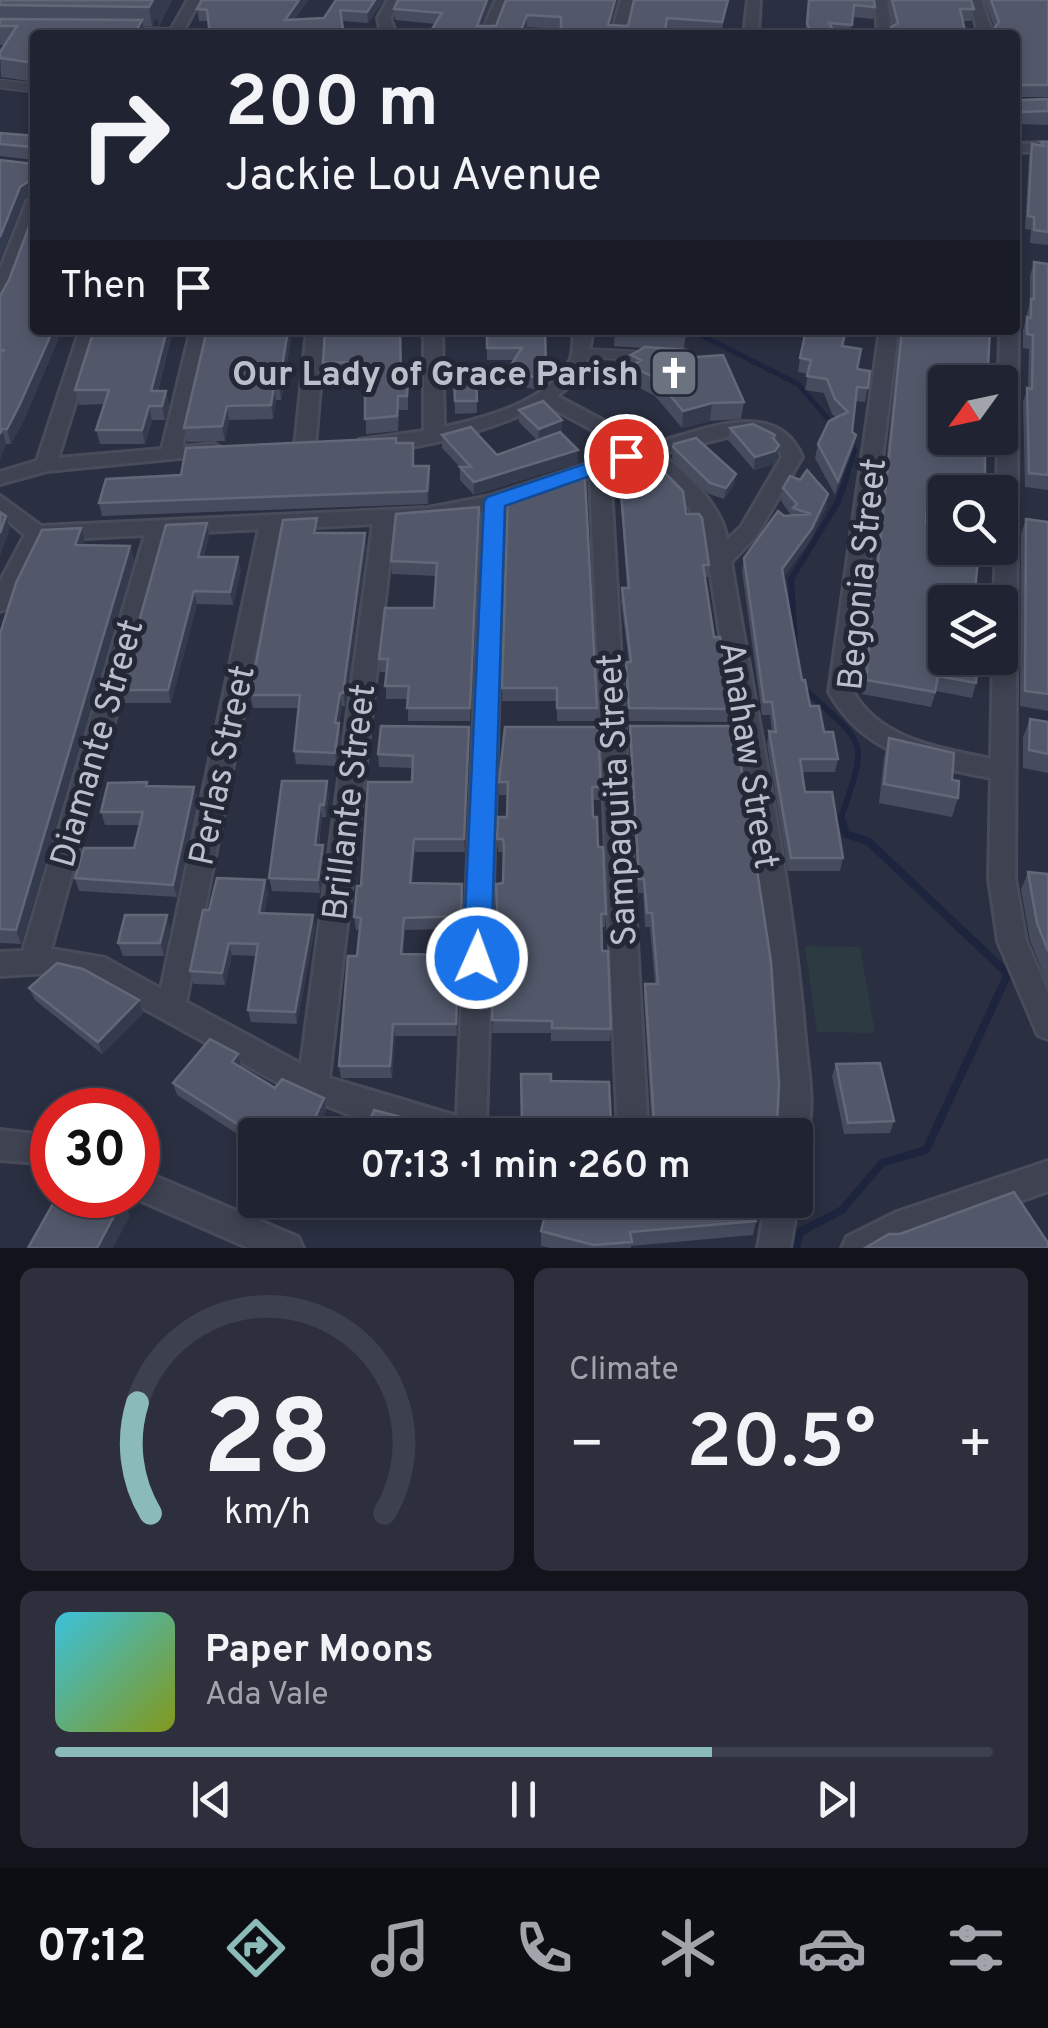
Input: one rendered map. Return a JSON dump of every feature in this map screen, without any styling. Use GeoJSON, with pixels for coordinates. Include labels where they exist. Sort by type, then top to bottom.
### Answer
{"type":"FeatureCollection","features":[{"type":"Feature","properties":{"kind":"street"},"geometry":{"type":"LineString","coordinates":[[177,30],[194,0]]}},
{"type":"Feature","properties":{"kind":"street"},"geometry":{"type":"LineString","coordinates":[[387,30],[384,18],[394,0]]}},
{"type":"Feature","properties":{"kind":"street"},"geometry":{"type":"LineString","coordinates":[[488,30],[502,0]]}},
{"type":"Feature","properties":{"kind":"street"},"geometry":{"type":"LineString","coordinates":[[619,30],[627,0]]}},
{"type":"Feature","properties":{"kind":"street"},"geometry":{"type":"LineString","coordinates":[[751,30],[754,0]]}},
{"type":"Feature","properties":{"kind":"street"},"geometry":{"type":"LineString","coordinates":[[881,0],[884,30]]}},
{"type":"Feature","properties":{"kind":"street"},"geometry":{"type":"LineString","coordinates":[[975,0],[984,30]]}},
{"type":"Feature","properties":{"kind":"street"},"geometry":{"type":"LineString","coordinates":[[1020,148],[1048,147]]}},
{"type":"Feature","properties":{"kind":"street"},"geometry":{"type":"LineString","coordinates":[[2,281],[30,214]]}},
{"type":"Feature","properties":{"kind":"street"},"geometry":{"type":"LineString","coordinates":[[46,465],[87,335]]}},
{"type":"Feature","properties":{"kind":"street"},"geometry":{"type":"LineString","coordinates":[[172,452],[199,335]]}},
{"type":"Feature","properties":{"kind":"street"},"geometry":{"type":"LineString","coordinates":[[316,335],[314,446],[396,443],[496,419],[545,397],[561,383],[583,352],[583,335]]}},
{"type":"Feature","properties":{"kind":"street"},"geometry":{"type":"LineString","coordinates":[[433,335],[434,436]]}},
{"type":"Feature","properties":{"kind":"street","name":"Begonia Street"},"geometry":{"type":"LineString","coordinates":[[888,335],[841,692],[846,705],[859,719],[887,738],[924,752],[1004,771]]}},
{"type":"Feature","properties":{"kind":"street"},"geometry":{"type":"LineString","coordinates":[[1007,475],[1008,335]]}},
{"type":"Feature","properties":{"kind":"street","name":"Anahaw Street"},"geometry":{"type":"LineString","coordinates":[[545,397],[647,451],[703,506],[715,530],[736,731],[786,973],[793,1118]]}},
{"type":"Feature","properties":{"kind":"street"},"geometry":{"type":"LineString","coordinates":[[0,502],[36,532],[384,518],[494,502],[647,451],[746,426],[767,428],[786,442],[792,457],[749,531],[721,559]]}},
{"type":"Feature","properties":{"kind":"street"},"geometry":{"type":"LineString","coordinates":[[0,478],[46,465],[229,450]]}},
{"type":"Feature","properties":{"kind":"street","name":"Sampaguita Street"},"geometry":{"type":"LineString","coordinates":[[600,465],[631,1118]]}},
{"type":"Feature","properties":{"kind":"street"},"geometry":{"type":"LineString","coordinates":[[473,1118],[494,502]]}},
{"type":"Feature","properties":{"kind":"street","name":"Brillante Street"},"geometry":{"type":"LineString","coordinates":[[313,1086],[366,730],[384,518]]}},
{"type":"Feature","properties":{"kind":"street","name":"Perlas Street"},"geometry":{"type":"LineString","coordinates":[[171,1007],[270,522]]}},
{"type":"Feature","properties":{"kind":"street"},"geometry":{"type":"LineString","coordinates":[[1018,522],[1035,524]]}},
{"type":"Feature","properties":{"kind":"street","name":"Diamante Street"},"geometry":{"type":"LineString","coordinates":[[34,960],[158,526]]}},
{"type":"Feature","properties":{"kind":"street"},"geometry":{"type":"LineString","coordinates":[[0,603],[36,532]]}},
{"type":"Feature","properties":{"kind":"street"},"geometry":{"type":"LineString","coordinates":[[1006,565],[1002,878],[1012,941],[1048,1026]]}},
{"type":"Feature","properties":{"kind":"street"},"geometry":{"type":"LineString","coordinates":[[0,964],[62,960],[96,967],[313,1086],[350,1102],[412,1118]]}},
{"type":"Feature","properties":{"kind":"street"},"geometry":{"type":"LineString","coordinates":[[0,1144],[30,1147]]}},
{"type":"Feature","properties":{"kind":"street"},"geometry":{"type":"LineString","coordinates":[[858,1248],[897,1228],[1048,1176]]}},
{"type":"Feature","properties":{"kind":"street"},"geometry":{"type":"LineString","coordinates":[[160,1193],[287,1248]]}},
{"type":"Feature","properties":{"kind":"street"},"geometry":{"type":"LineString","coordinates":[[774,1248],[779,1218]]}},
{"type":"Feature","properties":{"kind":"lane"},"geometry":{"type":"LineString","coordinates":[[0,84],[30,87]]}},
{"type":"Feature","properties":{"kind":"lane"},"geometry":{"type":"LineString","coordinates":[[583,352],[659,357]]}},
{"type":"Feature","properties":{"kind":"shaded area"},"geometry":{"type":"Polygon","coordinates":[[[805,946],[860,947],[875,1033],[817,1032],[805,946]]]}},
{"type":"Feature","properties":{"kind":"building"},"geometry":{"type":"Polygon","coordinates":[[[0,0],[153,0],[149,7],[0,5],[0,0]]]}},
{"type":"Feature","properties":{"kind":"building"},"geometry":{"type":"Polygon","coordinates":[[[202,0],[299,0],[285,20],[324,18],[336,0],[375,0],[367,12],[340,10],[343,30],[209,30],[207,10],[197,9],[202,0]]]}},
{"type":"Feature","properties":{"kind":"building"},"geometry":{"type":"Polygon","coordinates":[[[398,0],[487,0],[477,26],[496,26],[506,0],[615,0],[608,25],[628,26],[634,0],[728,0],[722,22],[667,18],[665,30],[561,30],[561,17],[527,15],[521,30],[431,30],[442,13],[394,9],[398,0]]]}},
{"type":"Feature","properties":{"kind":"building"},"geometry":{"type":"Polygon","coordinates":[[[809,0],[874,0],[875,7],[854,5],[852,25],[829,23],[833,30],[810,30],[807,24],[809,0]]]}},
{"type":"Feature","properties":{"kind":"building"},"geometry":{"type":"Polygon","coordinates":[[[892,0],[971,0],[974,9],[960,9],[965,30],[892,30],[898,23],[892,0]]]}},
{"type":"Feature","properties":{"kind":"building"},"geometry":{"type":"Polygon","coordinates":[[[991,0],[1048,0],[1048,85],[1020,85],[1020,30],[996,30],[999,22],[991,0]]]}},
{"type":"Feature","properties":{"kind":"building"},"geometry":{"type":"Polygon","coordinates":[[[0,19],[142,20],[137,30],[30,30],[30,62],[0,58],[17,26],[0,26],[0,19]]]}},
{"type":"Feature","properties":{"kind":"building"},"geometry":{"type":"Polygon","coordinates":[[[1048,99],[1048,111],[1021,112],[1020,100],[1048,99]]]}},
{"type":"Feature","properties":{"kind":"building"},"geometry":{"type":"Polygon","coordinates":[[[0,133],[30,136],[30,147],[0,144],[0,133]]]}},
{"type":"Feature","properties":{"kind":"building"},"geometry":{"type":"Polygon","coordinates":[[[1041,142],[1048,142],[1048,232],[1034,230],[1034,217],[1028,216],[1032,144],[1044,146],[1041,142]]]}},
{"type":"Feature","properties":{"kind":"building"},"geometry":{"type":"Polygon","coordinates":[[[0,160],[30,164],[30,180],[20,187],[0,237],[0,160]]]}},
{"type":"Feature","properties":{"kind":"building"},"geometry":{"type":"Polygon","coordinates":[[[30,224],[30,335],[51,335],[19,406],[0,434],[0,352],[5,350],[0,350],[0,296],[30,224]]]}},
{"type":"Feature","properties":{"kind":"building"},"geometry":{"type":"Polygon","coordinates":[[[1034,262],[1048,264],[1048,475],[1029,473],[1027,388],[1032,389],[1033,335],[1027,334],[1027,317],[1031,318],[1034,299],[1034,262]]]}},
{"type":"Feature","properties":{"kind":"building"},"geometry":{"type":"Polygon","coordinates":[[[92,335],[166,335],[151,391],[166,391],[162,406],[149,406],[142,430],[96,430],[109,390],[75,390],[92,335]]]}},
{"type":"Feature","properties":{"kind":"building"},"geometry":{"type":"Polygon","coordinates":[[[206,335],[287,335],[279,386],[274,386],[271,405],[227,406],[222,426],[184,428],[206,335]]]}},
{"type":"Feature","properties":{"kind":"building"},"geometry":{"type":"Polygon","coordinates":[[[325,335],[400,335],[401,378],[408,378],[407,396],[398,396],[397,416],[365,419],[365,374],[357,374],[358,362],[323,363],[325,335]]]}},
{"type":"Feature","properties":{"kind":"building"},"geometry":{"type":"Polygon","coordinates":[[[487,335],[545,335],[546,366],[534,377],[507,371],[522,348],[487,348],[487,335]]]}},
{"type":"Feature","properties":{"kind":"building"},"geometry":{"type":"Polygon","coordinates":[[[805,335],[845,335],[842,346],[861,349],[857,369],[870,371],[868,388],[857,387],[852,432],[856,435],[838,481],[818,444],[829,421],[848,412],[835,399],[827,379],[807,376],[811,360],[800,358],[805,335]]]}},
{"type":"Feature","properties":{"kind":"building"},"geometry":{"type":"Polygon","coordinates":[[[901,335],[990,335],[988,365],[928,365],[928,455],[985,455],[985,475],[928,475],[928,565],[977,565],[976,585],[928,585],[928,675],[977,675],[976,683],[938,676],[935,692],[866,680],[901,335]]]}},
{"type":"Feature","properties":{"kind":"building"},"geometry":{"type":"Polygon","coordinates":[[[645,347],[687,350],[683,358],[723,355],[744,402],[712,403],[683,411],[657,379],[631,366],[641,360],[631,355],[645,347]]]}},
{"type":"Feature","properties":{"kind":"building"},"geometry":{"type":"Polygon","coordinates":[[[476,379],[477,401],[455,401],[454,380],[476,379]]]}},
{"type":"Feature","properties":{"kind":"building"},"geometry":{"type":"Polygon","coordinates":[[[543,401],[562,420],[539,429],[519,410],[543,401]]]}},
{"type":"Feature","properties":{"kind":"building"},"geometry":{"type":"Polygon","coordinates":[[[753,424],[775,435],[779,445],[775,451],[755,457],[730,428],[753,424]]]}},
{"type":"Feature","properties":{"kind":"building"},"geometry":{"type":"Polygon","coordinates":[[[471,427],[497,455],[560,432],[578,450],[474,482],[460,467],[471,467],[442,435],[471,427]]]}},
{"type":"Feature","properties":{"kind":"building"},"geometry":{"type":"Polygon","coordinates":[[[396,438],[396,443],[413,443],[413,466],[429,466],[427,491],[99,503],[106,479],[181,475],[186,448],[396,438]]]}},
{"type":"Feature","properties":{"kind":"building"},"geometry":{"type":"Polygon","coordinates":[[[696,438],[736,474],[726,488],[710,483],[673,447],[696,438]]]}},
{"type":"Feature","properties":{"kind":"building"},"geometry":{"type":"Polygon","coordinates":[[[648,456],[683,491],[686,514],[699,514],[702,518],[709,565],[703,565],[714,637],[720,637],[732,709],[629,708],[626,662],[631,662],[622,588],[629,588],[620,481],[644,481],[626,465],[648,456]]]}},
{"type":"Feature","properties":{"kind":"building"},"geometry":{"type":"Polygon","coordinates":[[[807,470],[828,494],[812,528],[782,569],[802,680],[810,706],[819,706],[824,732],[833,732],[838,759],[800,759],[805,792],[832,792],[843,858],[791,858],[769,731],[776,732],[772,702],[764,702],[744,558],[778,511],[784,516],[811,514],[793,508],[797,504],[783,488],[790,476],[800,480],[807,470]]]}},
{"type":"Feature","properties":{"kind":"building"},"geometry":{"type":"Polygon","coordinates":[[[557,479],[585,479],[597,708],[557,708],[557,688],[502,688],[508,496],[557,479]]]}},
{"type":"Feature","properties":{"kind":"building"},"geometry":{"type":"Polygon","coordinates":[[[479,507],[470,708],[407,708],[409,686],[385,686],[388,659],[379,659],[385,608],[434,608],[437,563],[391,561],[396,514],[479,507]]]}},
{"type":"Feature","properties":{"kind":"building"},"geometry":{"type":"Polygon","coordinates":[[[0,512],[6,516],[0,533],[0,512]]]}},
{"type":"Feature","properties":{"kind":"building"},"geometry":{"type":"Polygon","coordinates":[[[317,518],[314,533],[365,533],[343,693],[335,723],[339,723],[335,753],[294,751],[300,695],[250,695],[283,520],[317,518]]]}},
{"type":"Feature","properties":{"kind":"building"},"geometry":{"type":"Polygon","coordinates":[[[1026,519],[1048,522],[1048,694],[1025,691],[1026,519]]]}},
{"type":"Feature","properties":{"kind":"building"},"geometry":{"type":"Polygon","coordinates":[[[207,523],[198,557],[238,557],[230,592],[194,591],[168,690],[120,690],[166,525],[207,523]]]}},
{"type":"Feature","properties":{"kind":"building"},"geometry":{"type":"Polygon","coordinates":[[[81,528],[75,545],[130,546],[16,930],[0,929],[0,634],[16,583],[42,530],[81,528]]]}},
{"type":"Feature","properties":{"kind":"building"},"geometry":{"type":"Polygon","coordinates":[[[1030,719],[1048,722],[1048,754],[1029,750],[1030,719]]]}},
{"type":"Feature","properties":{"kind":"building"},"geometry":{"type":"Polygon","coordinates":[[[381,726],[469,727],[464,839],[414,839],[410,883],[462,884],[461,916],[404,918],[401,954],[459,955],[456,1024],[393,1024],[390,1066],[339,1066],[348,956],[357,956],[361,918],[354,917],[357,886],[361,886],[368,782],[412,782],[413,756],[378,754],[381,726]]]}},
{"type":"Feature","properties":{"kind":"building"},"geometry":{"type":"Polygon","coordinates":[[[630,726],[735,726],[771,962],[779,1084],[777,1118],[654,1118],[645,984],[658,984],[652,913],[647,913],[644,879],[639,879],[630,726]]]}},
{"type":"Feature","properties":{"kind":"building"},"geometry":{"type":"Polygon","coordinates":[[[505,727],[598,727],[601,787],[592,787],[593,817],[597,817],[598,847],[603,847],[606,914],[601,914],[602,951],[608,951],[611,1029],[552,1028],[552,1021],[492,1020],[494,955],[499,955],[496,884],[503,883],[504,846],[503,839],[497,839],[498,817],[507,817],[508,782],[499,782],[505,727]]]}},
{"type":"Feature","properties":{"kind":"building"},"geometry":{"type":"Polygon","coordinates":[[[889,738],[954,753],[952,780],[959,781],[958,798],[884,784],[889,738]]]}},
{"type":"Feature","properties":{"kind":"building"},"geometry":{"type":"Polygon","coordinates":[[[282,781],[327,781],[315,845],[323,845],[318,880],[269,878],[282,781]]]}},
{"type":"Feature","properties":{"kind":"building"},"geometry":{"type":"Polygon","coordinates":[[[147,782],[146,786],[194,787],[173,885],[75,878],[84,848],[134,848],[143,812],[101,812],[108,783],[147,782]]]}},
{"type":"Feature","properties":{"kind":"building"},"geometry":{"type":"Polygon","coordinates":[[[1028,872],[1048,874],[1048,951],[1037,923],[1028,872]]]}},
{"type":"Feature","properties":{"kind":"building"},"geometry":{"type":"Polygon","coordinates":[[[217,878],[265,880],[259,913],[313,915],[295,1012],[248,1010],[258,944],[229,943],[222,973],[190,971],[203,910],[209,910],[217,878]]]}},
{"type":"Feature","properties":{"kind":"building"},"geometry":{"type":"Polygon","coordinates":[[[125,915],[167,915],[160,943],[118,943],[125,915]]]}},
{"type":"Feature","properties":{"kind":"building"},"geometry":{"type":"Polygon","coordinates":[[[57,963],[83,969],[139,1000],[98,1042],[29,988],[57,963]]]}},
{"type":"Feature","properties":{"kind":"building"},"geometry":{"type":"Polygon","coordinates":[[[210,1039],[238,1054],[232,1062],[275,1088],[282,1079],[324,1098],[315,1118],[238,1118],[238,1124],[173,1083],[210,1039]]]}},
{"type":"Feature","properties":{"kind":"building"},"geometry":{"type":"Polygon","coordinates":[[[880,1063],[894,1121],[848,1123],[836,1064],[880,1063]]]}},
{"type":"Feature","properties":{"kind":"building"},"geometry":{"type":"Polygon","coordinates":[[[521,1074],[551,1074],[551,1081],[609,1082],[611,1118],[522,1118],[521,1074]]]}},
{"type":"Feature","properties":{"kind":"building"},"geometry":{"type":"Polygon","coordinates":[[[374,1110],[404,1118],[371,1118],[374,1110]]]}},
{"type":"Feature","properties":{"kind":"building"},"geometry":{"type":"Polygon","coordinates":[[[1014,1192],[1048,1248],[865,1248],[889,1234],[900,1234],[1014,1192]]]}},
{"type":"Feature","properties":{"kind":"building"},"geometry":{"type":"Polygon","coordinates":[[[45,1218],[113,1218],[97,1248],[28,1248],[45,1218]]]}},
{"type":"Feature","properties":{"kind":"building"},"geometry":{"type":"Polygon","coordinates":[[[544,1218],[756,1218],[630,1232],[632,1242],[593,1245],[541,1231],[544,1218]]]}},
{"type":"Feature","properties":{"kind":"waterway"},"geometry":{"type":"LineString","coordinates":[[701,335],[798,384],[833,425]]}},
{"type":"Feature","properties":{"kind":"waterway"},"geometry":{"type":"LineString","coordinates":[[845,481],[855,450],[848,442]]}},
{"type":"Feature","properties":{"kind":"waterway"},"geometry":{"type":"LineString","coordinates":[[795,646],[791,579],[838,502],[846,479]]}},
{"type":"Feature","properties":{"kind":"waterway"},"geometry":{"type":"LineString","coordinates":[[802,687],[839,721],[856,744],[856,772],[840,820]]}},
{"type":"Feature","properties":{"kind":"waterway"},"geometry":{"type":"LineString","coordinates":[[796,1248],[800,1232],[842,1210],[882,1163],[926,1150],[1008,974],[868,841],[846,834],[841,818]]}},
{"type":"Feature","properties":{"kind":"place","name":"Our Lady of Grace Parish"},"geometry":{"type":"Point","coordinates":[674,373]}},
{"type":"Feature","properties":{"kind":"route"},"geometry":{"type":"LineString","coordinates":[[477,958],[494,502],[626,456]]}}]}
